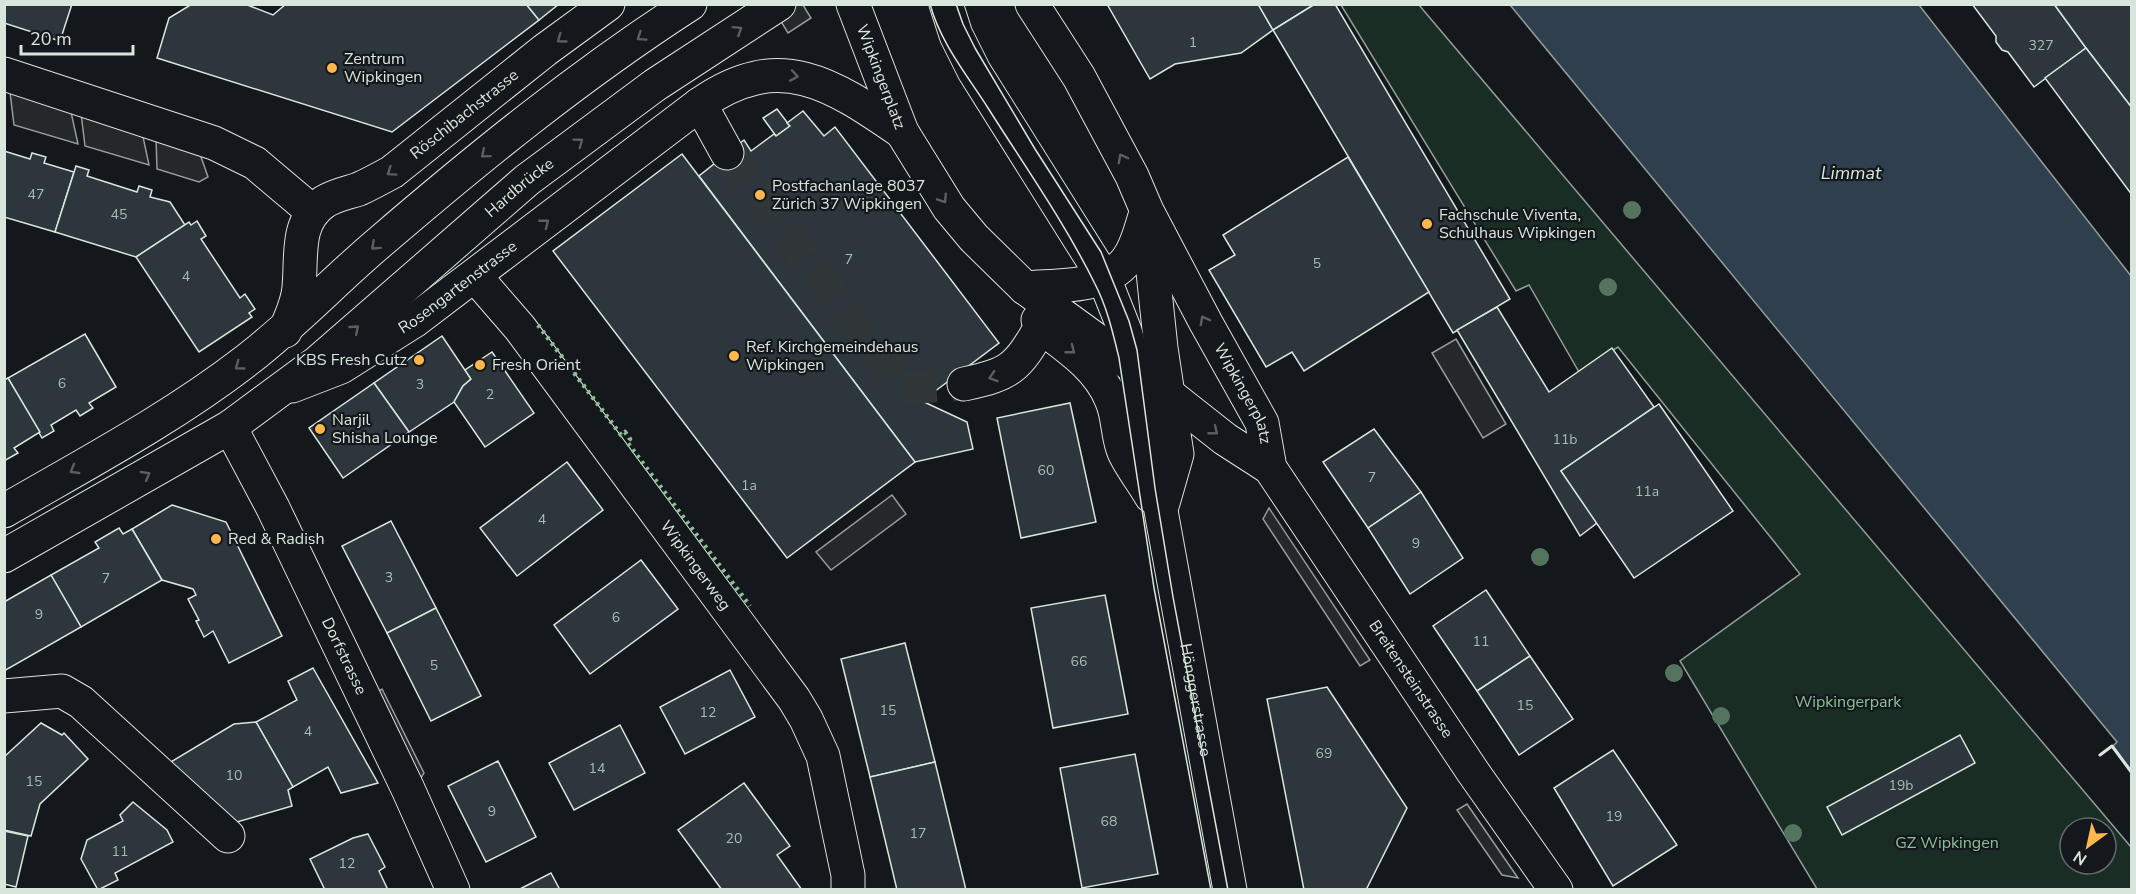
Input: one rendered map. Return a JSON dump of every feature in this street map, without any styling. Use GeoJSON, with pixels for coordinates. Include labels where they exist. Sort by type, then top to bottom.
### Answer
{"type":"FeatureCollection","features":[{"type":"Feature","properties":{"kind":"street","name":"Röschibachstrasse"},"geometry":{"type":"LineString","coordinates":[[313,212],[325,201],[375,182],[392,172],[545,50],[608,4]]}},
{"type":"Feature","properties":{"kind":"street"},"geometry":{"type":"LineString","coordinates":[[4,511],[200,394],[285,330],[378,243],[534,114],[605,61],[690,4]]}},
{"type":"Feature","properties":{"kind":"street","name":"Hardbrücke"},"geometry":{"type":"LineString","coordinates":[[277,392],[318,362],[527,180],[655,85],[779,4]]}},
{"type":"Feature","properties":{"kind":"street","name":"Wipkingerplatz"},"geometry":{"type":"LineString","coordinates":[[853,4],[902,132],[949,208],[1001,267],[1025,288],[1169,394],[1225,440],[1270,468]]}},
{"type":"Feature","properties":{"kind":"street","name":"Hönggerstrasse"},"geometry":{"type":"LineString","coordinates":[[946,4],[956,35],[974,71],[1104,278],[1125,331],[1135,368],[1230,890]]}},
{"type":"Feature","properties":{"kind":"street","name":"Wipkingerplatz"},"geometry":{"type":"LineString","coordinates":[[1032,4],[1079,77],[1206,323],[1262,423],[1270,468]]}},
{"type":"Feature","properties":{"kind":"street"},"geometry":{"type":"LineString","coordinates":[[1055,4],[1079,77]]}},
{"type":"Feature","properties":{"kind":"street"},"geometry":{"type":"LineString","coordinates":[[4,74],[214,143],[255,163],[313,212],[303,231],[296,306],[285,330]]}},
{"type":"Feature","properties":{"kind":"street","name":"Rosengartenstrasse"},"geometry":{"type":"LineString","coordinates":[[4,556],[230,426],[277,392],[341,367],[414,321],[700,104],[735,83],[765,75],[797,76],[820,84],[861,104],[902,132]]}},
{"type":"Feature","properties":{"kind":"street"},"geometry":{"type":"LineString","coordinates":[[700,104],[727,153]]}},
{"type":"Feature","properties":{"kind":"street"},"geometry":{"type":"LineString","coordinates":[[1025,288],[1068,285],[1104,278],[1127,260],[1137,243],[1147,211]]}},
{"type":"Feature","properties":{"kind":"street","name":"Wipkingerplatz"},"geometry":{"type":"LineString","coordinates":[[1147,211],[1161,348],[1177,454],[1161,510]]}},
{"type":"Feature","properties":{"kind":"street","name":"Wipkingerweg"},"geometry":{"type":"LineString","coordinates":[[475,276],[507,312],[794,699],[823,756],[848,875],[848,890]]}},
{"type":"Feature","properties":{"kind":"street","name":"Wipkingerplatz"},"geometry":{"type":"LineString","coordinates":[[1025,288],[1041,327]]}},
{"type":"Feature","properties":{"kind":"street"},"geometry":{"type":"LineString","coordinates":[[964,384],[1005,373],[1016,365],[1041,327],[1079,356],[1103,384],[1114,406],[1124,452],[1161,510]]}},
{"type":"Feature","properties":{"kind":"street","name":"Dorfstrasse"},"geometry":{"type":"LineString","coordinates":[[230,426],[273,508],[398,767],[453,890]]}},
{"type":"Feature","properties":{"kind":"street","name":"Breitensteinstrasse"},"geometry":{"type":"LineString","coordinates":[[1270,468],[1473,772],[1556,890]]}},
{"type":"Feature","properties":{"kind":"street"},"geometry":{"type":"LineString","coordinates":[[4,696],[62,691],[81,702],[228,836]]}},
{"type":"Feature","properties":{"kind":"green space","name":"Wipkingerpark"},"geometry":{"type":"Polygon","coordinates":[[[1341,5],[1419,5],[2105,816],[2058,816],[2058,876],[2118,876],[2118,832],[2131,847],[2131,889],[1817,889],[1680,661],[1800,574],[1618,347],[1579,372],[1529,285],[1516,291],[1341,5]]]}},
{"type":"Feature","properties":{"kind":"shaded area"},"geometry":{"type":"Polygon","coordinates":[[[771,5],[803,5],[811,18],[788,33],[771,5]]]}},
{"type":"Feature","properties":{"kind":"shaded area"},"geometry":{"type":"Polygon","coordinates":[[[10,92],[71,112],[78,144],[14,125],[10,92]]]}},
{"type":"Feature","properties":{"kind":"shaded area"},"geometry":{"type":"Polygon","coordinates":[[[81,113],[142,132],[149,165],[85,146],[81,113]]]}},
{"type":"Feature","properties":{"kind":"shaded area"},"geometry":{"type":"Polygon","coordinates":[[[156,137],[199,151],[208,177],[199,182],[157,169],[156,137]]]}},
{"type":"Feature","properties":{"kind":"shaded area"},"geometry":{"type":"Polygon","coordinates":[[[1456,339],[1506,424],[1483,438],[1432,353],[1456,339]]]}},
{"type":"Feature","properties":{"kind":"shaded area"},"geometry":{"type":"Polygon","coordinates":[[[892,495],[906,514],[831,570],[816,552],[892,495]]]}},
{"type":"Feature","properties":{"kind":"shaded area"},"geometry":{"type":"Polygon","coordinates":[[[1269,508],[1370,660],[1360,666],[1263,519],[1269,508]]]}},
{"type":"Feature","properties":{"kind":"shaded area"},"geometry":{"type":"Polygon","coordinates":[[[382,689],[424,773],[417,784],[372,695],[382,689]]]}},
{"type":"Feature","properties":{"kind":"shaded area"},"geometry":{"type":"Polygon","coordinates":[[[1467,804],[1518,878],[1502,875],[1457,810],[1467,804]]]}},
{"type":"Feature","properties":{"kind":"water","name":"Limmat"},"geometry":{"type":"Polygon","coordinates":[[[1510,5],[1919,5],[2131,276],[2131,770],[2113,746],[2117,742],[1510,5]]]}},
{"type":"Feature","properties":{"kind":"building"},"geometry":{"type":"Polygon","coordinates":[[[4,4],[72,4],[60,41],[4,23],[4,4]]]}},
{"type":"Feature","properties":{"kind":"building","name":"Zentrum Wipkingen"},"geometry":{"type":"Polygon","coordinates":[[[192,4],[245,4],[273,15],[286,4],[526,4],[539,20],[392,132],[157,58],[169,18],[192,4]]]}},
{"type":"Feature","properties":{"kind":"building"},"geometry":{"type":"Polygon","coordinates":[[[526,4],[559,4],[539,20],[526,4]]]}},
{"type":"Feature","properties":{"kind":"building"},"geometry":{"type":"Polygon","coordinates":[[[1107,4],[1258,4],[1273,30],[1241,53],[1175,64],[1150,79],[1107,4]]]}},
{"type":"Feature","properties":{"kind":"building"},"geometry":{"type":"Polygon","coordinates":[[[1258,4],[1315,4],[1273,30],[1258,4]]]}},
{"type":"Feature","properties":{"kind":"building","name":"Fachschule Viventa, Schulhaus Wipkingen"},"geometry":{"type":"Polygon","coordinates":[[[1315,4],[1335,4],[1510,299],[1453,333],[1273,30],[1315,4]]]}},
{"type":"Feature","properties":{"kind":"building"},"geometry":{"type":"Polygon","coordinates":[[[1972,4],[2054,4],[2086,48],[2034,87],[2008,52],[2002,50],[1996,42],[1996,36],[1972,4]]]}},
{"type":"Feature","properties":{"kind":"building"},"geometry":{"type":"Polygon","coordinates":[[[2054,4],[2132,4],[2132,108],[2086,48],[2054,4]]]}},
{"type":"Feature","properties":{"kind":"building"},"geometry":{"type":"Polygon","coordinates":[[[2086,48],[2132,108],[2132,195],[2045,78],[2086,48]]]}},
{"type":"Feature","properties":{"kind":"building"},"geometry":{"type":"Polygon","coordinates":[[[777,109],[790,126],[776,136],[763,118],[777,109]]]}},
{"type":"Feature","properties":{"kind":"building"},"geometry":{"type":"Polygon","coordinates":[[[803,111],[824,136],[835,127],[999,343],[922,401],[967,422],[973,449],[915,462],[699,176],[744,140],[751,151],[774,134],[776,136],[790,126],[787,123],[803,111]]]}},
{"type":"Feature","properties":{"kind":"building"},"geometry":{"type":"Polygon","coordinates":[[[4,151],[30,159],[32,153],[46,157],[44,163],[74,172],[55,232],[4,217],[4,151]]]}},
{"type":"Feature","properties":{"kind":"building","name":"Ref. Kirchgemeindehaus Wipkingen"},"geometry":{"type":"Polygon","coordinates":[[[682,154],[915,462],[787,558],[553,251],[682,154]]]}},
{"type":"Feature","properties":{"kind":"building"},"geometry":{"type":"Polygon","coordinates":[[[1348,157],[1429,292],[1304,371],[1292,352],[1266,367],[1209,270],[1235,255],[1223,235],[1348,157]]]}},
{"type":"Feature","properties":{"kind":"building"},"geometry":{"type":"Polygon","coordinates":[[[76,166],[89,170],[87,176],[137,192],[139,186],[152,190],[150,197],[170,202],[185,225],[136,257],[55,232],[76,166]]]}},
{"type":"Feature","properties":{"kind":"building"},"geometry":{"type":"Polygon","coordinates":[[[197,221],[206,236],[201,239],[240,298],[245,294],[255,309],[249,313],[252,317],[199,352],[136,257],[189,222],[191,225],[197,221]]]}},
{"type":"Feature","properties":{"kind":"building"},"geometry":{"type":"Polygon","coordinates":[[[1497,307],[1549,392],[1612,348],[1654,407],[1561,471],[1597,523],[1580,536],[1457,330],[1497,307]]]}},
{"type":"Feature","properties":{"kind":"building"},"geometry":{"type":"Polygon","coordinates":[[[85,334],[116,387],[89,403],[93,408],[80,416],[76,410],[51,425],[54,431],[42,438],[8,378],[85,334]]]}},
{"type":"Feature","properties":{"kind":"building"},"geometry":{"type":"Polygon","coordinates":[[[442,336],[471,379],[463,386],[454,402],[409,432],[374,383],[442,336]]]}},
{"type":"Feature","properties":{"kind":"building"},"geometry":{"type":"Polygon","coordinates":[[[492,352],[534,413],[485,447],[454,402],[463,386],[471,379],[465,370],[492,352]]]}},
{"type":"Feature","properties":{"kind":"building"},"geometry":{"type":"Polygon","coordinates":[[[8,378],[40,432],[14,448],[18,453],[4,461],[4,380],[8,378]]]}},
{"type":"Feature","properties":{"kind":"building"},"geometry":{"type":"Polygon","coordinates":[[[374,383],[409,432],[343,478],[309,428],[374,383]]]}},
{"type":"Feature","properties":{"kind":"building"},"geometry":{"type":"Polygon","coordinates":[[[1070,403],[1096,522],[1021,538],[997,418],[1070,403]]]}},
{"type":"Feature","properties":{"kind":"building"},"geometry":{"type":"Polygon","coordinates":[[[1659,404],[1733,511],[1634,578],[1561,471],[1659,404]]]}},
{"type":"Feature","properties":{"kind":"building"},"geometry":{"type":"Polygon","coordinates":[[[1374,429],[1421,492],[1368,528],[1323,462],[1374,429]]]}},
{"type":"Feature","properties":{"kind":"building"},"geometry":{"type":"Polygon","coordinates":[[[567,462],[603,510],[517,576],[480,528],[567,462]]]}},
{"type":"Feature","properties":{"kind":"building"},"geometry":{"type":"Polygon","coordinates":[[[1421,492],[1463,558],[1410,594],[1368,528],[1421,492]]]}},
{"type":"Feature","properties":{"kind":"building"},"geometry":{"type":"Polygon","coordinates":[[[172,505],[226,522],[282,636],[229,663],[213,631],[204,637],[196,621],[199,620],[188,599],[196,595],[193,589],[162,580],[132,529],[172,505]]]}},
{"type":"Feature","properties":{"kind":"building"},"geometry":{"type":"Polygon","coordinates":[[[391,521],[436,608],[387,633],[342,546],[391,521]]]}},
{"type":"Feature","properties":{"kind":"building"},"geometry":{"type":"Polygon","coordinates":[[[119,528],[123,534],[132,529],[162,580],[81,627],[51,575],[99,548],[95,542],[119,528]]]}},
{"type":"Feature","properties":{"kind":"building"},"geometry":{"type":"Polygon","coordinates":[[[641,560],[678,609],[590,674],[554,625],[641,560]]]}},
{"type":"Feature","properties":{"kind":"building"},"geometry":{"type":"Polygon","coordinates":[[[51,575],[81,627],[4,671],[4,602],[51,575]]]}},
{"type":"Feature","properties":{"kind":"building"},"geometry":{"type":"Polygon","coordinates":[[[1486,590],[1530,656],[1477,691],[1433,626],[1486,590]]]}},
{"type":"Feature","properties":{"kind":"building"},"geometry":{"type":"Polygon","coordinates":[[[1105,595],[1128,714],[1053,728],[1031,608],[1105,595]]]}},
{"type":"Feature","properties":{"kind":"building"},"geometry":{"type":"Polygon","coordinates":[[[436,608],[481,696],[431,721],[387,633],[436,608]]]}},
{"type":"Feature","properties":{"kind":"building"},"geometry":{"type":"Polygon","coordinates":[[[905,643],[935,762],[870,777],[841,659],[905,643]]]}},
{"type":"Feature","properties":{"kind":"building"},"geometry":{"type":"Polygon","coordinates":[[[1530,656],[1573,719],[1519,755],[1477,691],[1530,656]]]}},
{"type":"Feature","properties":{"kind":"building"},"geometry":{"type":"Polygon","coordinates":[[[313,668],[378,783],[341,793],[328,767],[293,787],[256,722],[297,700],[288,681],[313,668]]]}},
{"type":"Feature","properties":{"kind":"building"},"geometry":{"type":"Polygon","coordinates":[[[730,670],[755,717],[685,754],[660,707],[730,670]]]}},
{"type":"Feature","properties":{"kind":"building"},"geometry":{"type":"Polygon","coordinates":[[[1327,687],[1407,808],[1366,890],[1304,890],[1267,699],[1327,687]]]}},
{"type":"Feature","properties":{"kind":"building"},"geometry":{"type":"Polygon","coordinates":[[[256,722],[293,787],[288,790],[292,806],[237,822],[169,763],[234,724],[256,722]]]}},
{"type":"Feature","properties":{"kind":"building"},"geometry":{"type":"Polygon","coordinates":[[[41,723],[62,735],[64,733],[88,759],[40,804],[31,836],[4,830],[4,757],[41,723]]]}},
{"type":"Feature","properties":{"kind":"building"},"geometry":{"type":"Polygon","coordinates":[[[620,725],[645,773],[574,810],[549,763],[620,725]]]}},
{"type":"Feature","properties":{"kind":"building"},"geometry":{"type":"Polygon","coordinates":[[[1960,735],[1975,763],[1842,835],[1827,807],[1960,735]]]}},
{"type":"Feature","properties":{"kind":"building"},"geometry":{"type":"Polygon","coordinates":[[[1613,750],[1677,845],[1613,886],[1554,788],[1613,750]]]}},
{"type":"Feature","properties":{"kind":"building"},"geometry":{"type":"Polygon","coordinates":[[[1135,754],[1158,874],[1082,888],[1060,768],[1135,754]]]}},
{"type":"Feature","properties":{"kind":"building"},"geometry":{"type":"Polygon","coordinates":[[[498,761],[536,837],[486,862],[448,786],[498,761]]]}},
{"type":"Feature","properties":{"kind":"building"},"geometry":{"type":"Polygon","coordinates":[[[935,762],[966,890],[897,890],[870,777],[935,762]]]}},
{"type":"Feature","properties":{"kind":"building"},"geometry":{"type":"Polygon","coordinates":[[[744,783],[790,846],[777,855],[802,890],[722,890],[678,830],[744,783]]]}},
{"type":"Feature","properties":{"kind":"building"},"geometry":{"type":"Polygon","coordinates":[[[133,802],[167,830],[173,842],[115,873],[118,880],[98,890],[81,859],[87,840],[123,821],[120,815],[133,802]]]}},
{"type":"Feature","properties":{"kind":"building"},"geometry":{"type":"Polygon","coordinates":[[[4,831],[28,836],[16,887],[4,884],[4,831]]]}},
{"type":"Feature","properties":{"kind":"building"},"geometry":{"type":"Polygon","coordinates":[[[368,834],[385,867],[379,871],[388,890],[325,890],[310,859],[353,838],[368,834]]]}},
{"type":"Feature","properties":{"kind":"building"},"geometry":{"type":"Polygon","coordinates":[[[551,873],[560,890],[518,890],[551,873]]]}},
{"type":"Feature","properties":{"kind":"tunnel"},"geometry":{"type":"LineString","coordinates":[[727,153],[903,388],[964,384]]}},
{"type":"Feature","properties":{"kind":"tram line"},"geometry":{"type":"LineString","coordinates":[[930,4],[940,32],[955,58],[1071,239],[1099,293],[1109,320],[1119,358],[1154,588],[1211,890]]}},
{"type":"Feature","properties":{"kind":"tram line"},"geometry":{"type":"LineString","coordinates":[[956,4],[975,48],[1035,149],[1101,252],[1129,321],[1137,350],[1155,488],[1173,597],[1228,890]]}},
{"type":"Feature","properties":{"kind":"hedge"},"geometry":{"type":"LineString","coordinates":[[538,325],[621,435],[625,432],[630,439],[627,442],[750,606]]}},
{"type":"Feature","properties":{"kind":"fence"},"geometry":{"type":"LineString","coordinates":[[2100,755],[2112,746],[2132,773]]}},
{"type":"Feature","properties":{"kind":"wall"},"geometry":{"type":"LineString","coordinates":[[2100,755],[2112,746],[2132,773]]}},
{"type":"Feature","properties":{"kind":"place","name":"Zentrum Wipkingen"},"geometry":{"type":"Point","coordinates":[332,68]}},
{"type":"Feature","properties":{"kind":"place","name":"Postfachanlage 8037 Zürich 37 Wipkingen"},"geometry":{"type":"Point","coordinates":[760,195]}},
{"type":"Feature","properties":{"kind":"place","name":"Fachschule Viventa, Schulhaus Wipkingen"},"geometry":{"type":"Point","coordinates":[1427,224]}},
{"type":"Feature","properties":{"kind":"place","name":"Ref. Kirchgemeindehaus Wipkingen"},"geometry":{"type":"Point","coordinates":[734,356]}},
{"type":"Feature","properties":{"kind":"place","name":"KBS Fresh Cutz"},"geometry":{"type":"Point","coordinates":[419,360]}},
{"type":"Feature","properties":{"kind":"place","name":"Fresh Orient"},"geometry":{"type":"Point","coordinates":[480,365]}},
{"type":"Feature","properties":{"kind":"place","name":"Narjil Shisha Lounge"},"geometry":{"type":"Point","coordinates":[320,429]}},
{"type":"Feature","properties":{"kind":"place","name":"Red & Radish"},"geometry":{"type":"Point","coordinates":[216,539]}},
{"type":"Feature","properties":{"kind":"park label","name":"GZ Wipkingen"},"geometry":{"type":"Point","coordinates":[1947,843]}}]}
